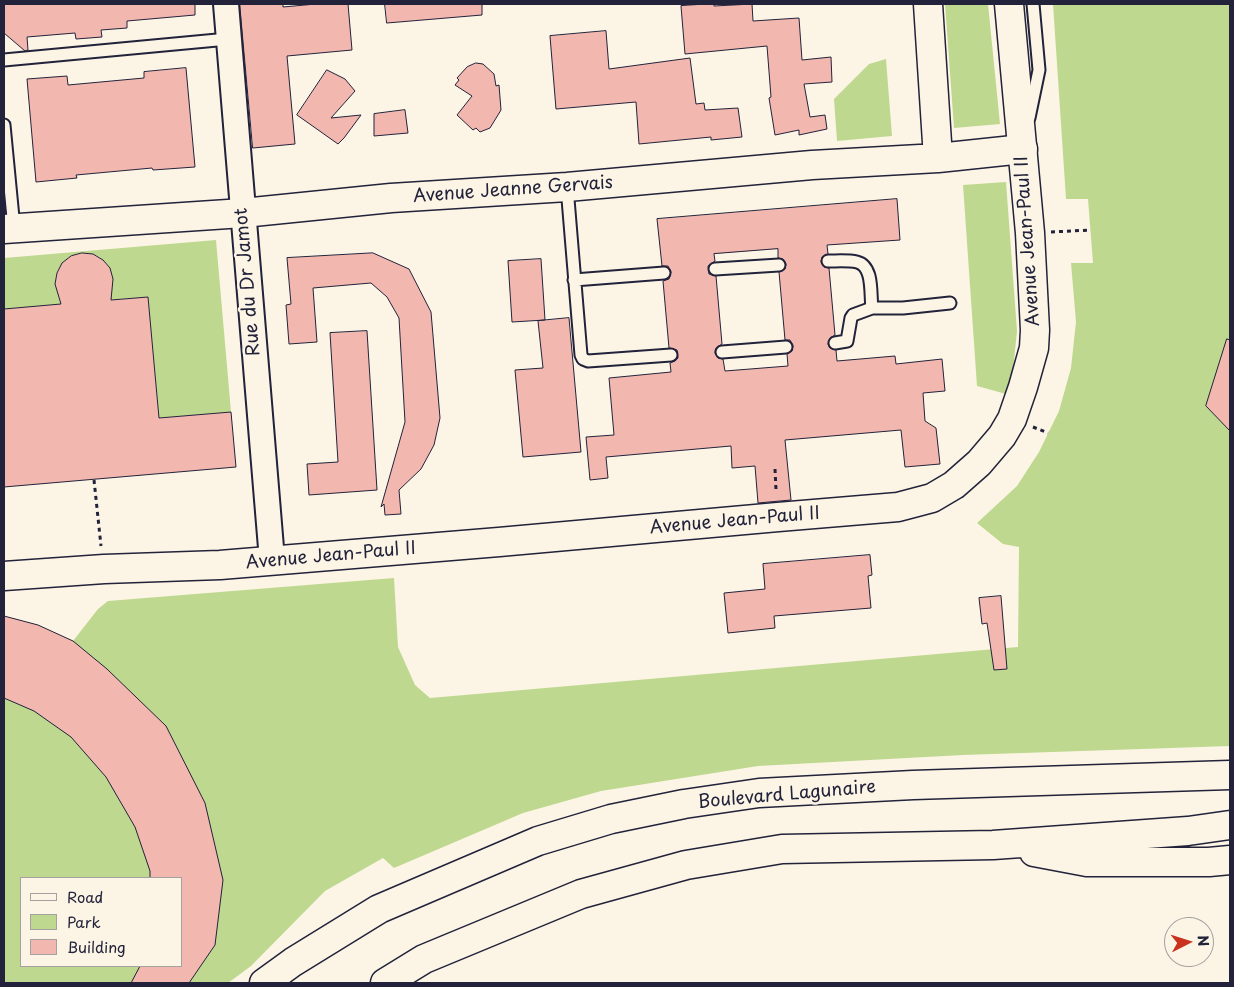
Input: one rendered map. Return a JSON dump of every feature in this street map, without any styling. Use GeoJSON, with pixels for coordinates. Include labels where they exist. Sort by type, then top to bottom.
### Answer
{"type":"FeatureCollection","features":[{"type":"Feature","properties":{"kind":"main road"},"geometry":{"type":"LineString","coordinates":[[928,4],[938,158]]}},
{"type":"Feature","properties":{"kind":"main road","name":"Avenue Jean-Paul II"},"geometry":{"type":"LineString","coordinates":[[4,576],[104,568],[220,565],[898,508],[932,498],[954,485],[979,463],[1002,436],[1012,419],[1034,348],[1035,330],[1030,233],[1009,4]]}},
{"type":"Feature","properties":{"kind":"main road","name":"Avenue Jeanne Gervais"},"geometry":{"type":"LineString","coordinates":[[9,229],[243,213],[391,198],[568,186],[812,165],[938,158],[1022,149]]}},
{"type":"Feature","properties":{"kind":"main road","name":"Boulevard Lagunaire"},"geometry":{"type":"LineString","coordinates":[[264,983],[293,962],[379,909],[538,840],[611,819],[684,804],[759,793],[913,785],[1230,775]]}},
{"type":"Feature","properties":{"kind":"main road"},"geometry":{"type":"LineString","coordinates":[[385,983],[424,958],[581,894],[686,865],[782,849],[993,845],[1188,831],[1230,825]]}},
{"type":"Feature","properties":{"kind":"main road"},"geometry":{"type":"LineString","coordinates":[[993,845],[1087,862],[1209,862],[1230,860]]}},
{"type":"Feature","properties":{"kind":"street","name":"Rue du Dr Jamot"},"geometry":{"type":"LineString","coordinates":[[226,4],[272,560]]}},
{"type":"Feature","properties":{"kind":"lane"},"geometry":{"type":"LineString","coordinates":[[1022,149],[1039,70],[1033,4]]}},
{"type":"Feature","properties":{"kind":"lane"},"geometry":{"type":"LineString","coordinates":[[4,60],[228,40]]}},
{"type":"Feature","properties":{"kind":"lane"},"geometry":{"type":"LineString","coordinates":[[4,125],[9,229]]}},
{"type":"Feature","properties":{"kind":"lane"},"geometry":{"type":"LineString","coordinates":[[568,186],[574,280],[581,355],[583,359],[588,361],[671,356]]}},
{"type":"Feature","properties":{"kind":"lane"},"geometry":{"type":"LineString","coordinates":[[828,261],[857,262],[865,266],[869,274],[872,308]]}},
{"type":"Feature","properties":{"kind":"lane"},"geometry":{"type":"LineString","coordinates":[[715,269],[779,265]]}},
{"type":"Feature","properties":{"kind":"lane"},"geometry":{"type":"LineString","coordinates":[[574,280],[664,273]]}},
{"type":"Feature","properties":{"kind":"lane"},"geometry":{"type":"LineString","coordinates":[[836,343],[847,341],[849,324],[853,315],[872,308],[950,303]]}},
{"type":"Feature","properties":{"kind":"lane"},"geometry":{"type":"LineString","coordinates":[[722,352],[786,347]]}},
{"type":"Feature","properties":{"kind":"path"},"geometry":{"type":"LineString","coordinates":[[1030,233],[1091,230]]}},
{"type":"Feature","properties":{"kind":"path"},"geometry":{"type":"LineString","coordinates":[[775,469],[776,490]]}},
{"type":"Feature","properties":{"kind":"path"},"geometry":{"type":"LineString","coordinates":[[94,480],[100,530]]}},
{"type":"Feature","properties":{"kind":"green space"},"geometry":{"type":"Polygon","coordinates":[[[945,4],[988,4],[1000,124],[954,128],[945,4]]]}},
{"type":"Feature","properties":{"kind":"green space"},"geometry":{"type":"Polygon","coordinates":[[[1053,4],[1230,4],[1230,746],[963,755],[758,766],[601,791],[523,813],[394,868],[383,858],[325,891],[251,966],[228,983],[4,983],[4,616],[38,625],[73,641],[98,609],[108,601],[394,578],[398,647],[415,685],[430,698],[1018,647],[1019,547],[1003,544],[977,523],[1017,486],[1039,452],[1059,411],[1071,368],[1076,322],[1071,263],[1093,263],[1088,199],[1066,199],[1053,4]]]}},
{"type":"Feature","properties":{"kind":"green space"},"geometry":{"type":"Polygon","coordinates":[[[886,59],[892,136],[837,141],[834,99],[869,64],[886,59]]]}},
{"type":"Feature","properties":{"kind":"green space"},"geometry":{"type":"Polygon","coordinates":[[[1006,182],[1017,331],[1013,370],[1006,394],[977,386],[963,185],[1006,182]]]}},
{"type":"Feature","properties":{"kind":"green space"},"geometry":{"type":"Polygon","coordinates":[[[216,240],[231,412],[159,418],[148,297],[106,300],[110,268],[95,255],[85,253],[73,256],[62,264],[58,270],[56,285],[66,304],[4,309],[4,258],[216,240]]]}},
{"type":"Feature","properties":{"kind":"building"},"geometry":{"type":"Polygon","coordinates":[[[4,4],[195,4],[195,15],[127,21],[127,28],[101,30],[102,37],[76,39],[75,33],[27,37],[28,50],[25,51],[4,33],[4,4]]]}},
{"type":"Feature","properties":{"kind":"building"},"geometry":{"type":"Polygon","coordinates":[[[240,4],[283,4],[283,7],[348,4],[352,50],[287,56],[295,144],[253,148],[240,4]]]}},
{"type":"Feature","properties":{"kind":"building"},"geometry":{"type":"Polygon","coordinates":[[[385,4],[482,4],[482,15],[387,23],[385,4]]]}},
{"type":"Feature","properties":{"kind":"building"},"geometry":{"type":"Polygon","coordinates":[[[714,4],[714,6],[752,4],[753,21],[799,18],[802,60],[831,57],[832,82],[804,84],[810,117],[825,115],[827,129],[799,135],[799,130],[775,135],[769,98],[771,97],[767,46],[685,54],[681,6],[714,4]]]}},
{"type":"Feature","properties":{"kind":"building"},"geometry":{"type":"Polygon","coordinates":[[[606,31],[609,69],[690,58],[696,104],[704,103],[705,110],[738,108],[742,137],[711,140],[711,137],[639,144],[636,102],[556,109],[550,36],[606,31]]]}},
{"type":"Feature","properties":{"kind":"building"},"geometry":{"type":"Polygon","coordinates":[[[476,63],[483,64],[494,74],[496,86],[499,85],[501,110],[490,128],[480,132],[476,128],[473,130],[457,115],[472,96],[455,85],[459,80],[457,78],[467,67],[476,63]]]}},
{"type":"Feature","properties":{"kind":"building"},"geometry":{"type":"Polygon","coordinates":[[[186,68],[195,167],[153,170],[152,168],[76,175],[77,178],[36,182],[27,79],[67,76],[68,85],[144,78],[144,72],[186,68]]]}},
{"type":"Feature","properties":{"kind":"building"},"geometry":{"type":"Polygon","coordinates":[[[327,70],[345,79],[355,91],[331,118],[361,115],[338,144],[297,115],[327,70]]]}},
{"type":"Feature","properties":{"kind":"building"},"geometry":{"type":"Polygon","coordinates":[[[405,110],[408,133],[374,136],[374,114],[405,110]]]}},
{"type":"Feature","properties":{"kind":"building"},"geometry":{"type":"Polygon","coordinates":[[[897,199],[900,240],[827,245],[828,254],[822,257],[821,262],[824,267],[829,268],[835,335],[830,338],[828,344],[830,348],[836,350],[837,361],[895,356],[896,364],[942,359],[945,391],[923,393],[925,421],[936,428],[940,464],[905,467],[901,430],[785,440],[791,500],[758,503],[755,466],[732,468],[731,446],[606,457],[608,478],[590,480],[586,437],[614,435],[609,378],[671,372],[670,363],[678,358],[677,350],[669,348],[663,281],[669,279],[671,272],[668,266],[662,266],[657,219],[897,199]],[[778,249],[714,254],[715,261],[708,266],[709,274],[716,276],[722,344],[716,348],[715,353],[718,358],[723,359],[725,371],[788,366],[787,354],[792,351],[793,346],[790,340],[785,340],[779,272],[785,269],[786,264],[783,259],[778,258],[778,249]]]}},
{"type":"Feature","properties":{"kind":"building"},"geometry":{"type":"Polygon","coordinates":[[[82,253],[93,254],[103,260],[110,268],[113,279],[111,300],[148,297],[159,418],[231,412],[236,467],[4,487],[4,309],[61,304],[55,284],[57,273],[62,263],[71,256],[82,253]]]}},
{"type":"Feature","properties":{"kind":"building"},"geometry":{"type":"Polygon","coordinates":[[[373,253],[409,269],[431,312],[440,418],[434,445],[421,469],[399,490],[401,514],[385,515],[384,504],[381,507],[405,422],[399,318],[387,297],[371,283],[313,288],[317,342],[289,344],[286,305],[291,304],[287,258],[373,253]]]}},
{"type":"Feature","properties":{"kind":"building"},"geometry":{"type":"Polygon","coordinates":[[[541,259],[545,320],[512,322],[508,261],[541,259]]]}},
{"type":"Feature","properties":{"kind":"building"},"geometry":{"type":"Polygon","coordinates":[[[569,318],[581,452],[523,457],[515,370],[543,368],[538,321],[569,318]]]}},
{"type":"Feature","properties":{"kind":"building"},"geometry":{"type":"Polygon","coordinates":[[[367,331],[377,490],[309,495],[307,464],[338,462],[330,333],[367,331]]]}},
{"type":"Feature","properties":{"kind":"building"},"geometry":{"type":"Polygon","coordinates":[[[1227,339],[1230,340],[1230,431],[1206,406],[1227,339]]]}},
{"type":"Feature","properties":{"kind":"building"},"geometry":{"type":"Polygon","coordinates":[[[870,555],[872,575],[868,576],[871,608],[774,616],[775,628],[728,633],[724,593],[765,589],[763,564],[870,555]]]}},
{"type":"Feature","properties":{"kind":"building"},"geometry":{"type":"Polygon","coordinates":[[[1001,596],[1007,669],[994,670],[987,623],[982,624],[979,598],[1001,596]]]}},
{"type":"Feature","properties":{"kind":"building"},"geometry":{"type":"Polygon","coordinates":[[[4,616],[38,625],[73,641],[107,669],[166,726],[205,803],[223,880],[215,945],[189,983],[131,983],[139,967],[182,967],[182,877],[150,877],[150,871],[135,827],[106,777],[71,737],[34,711],[4,698],[4,616]]]}}]}
